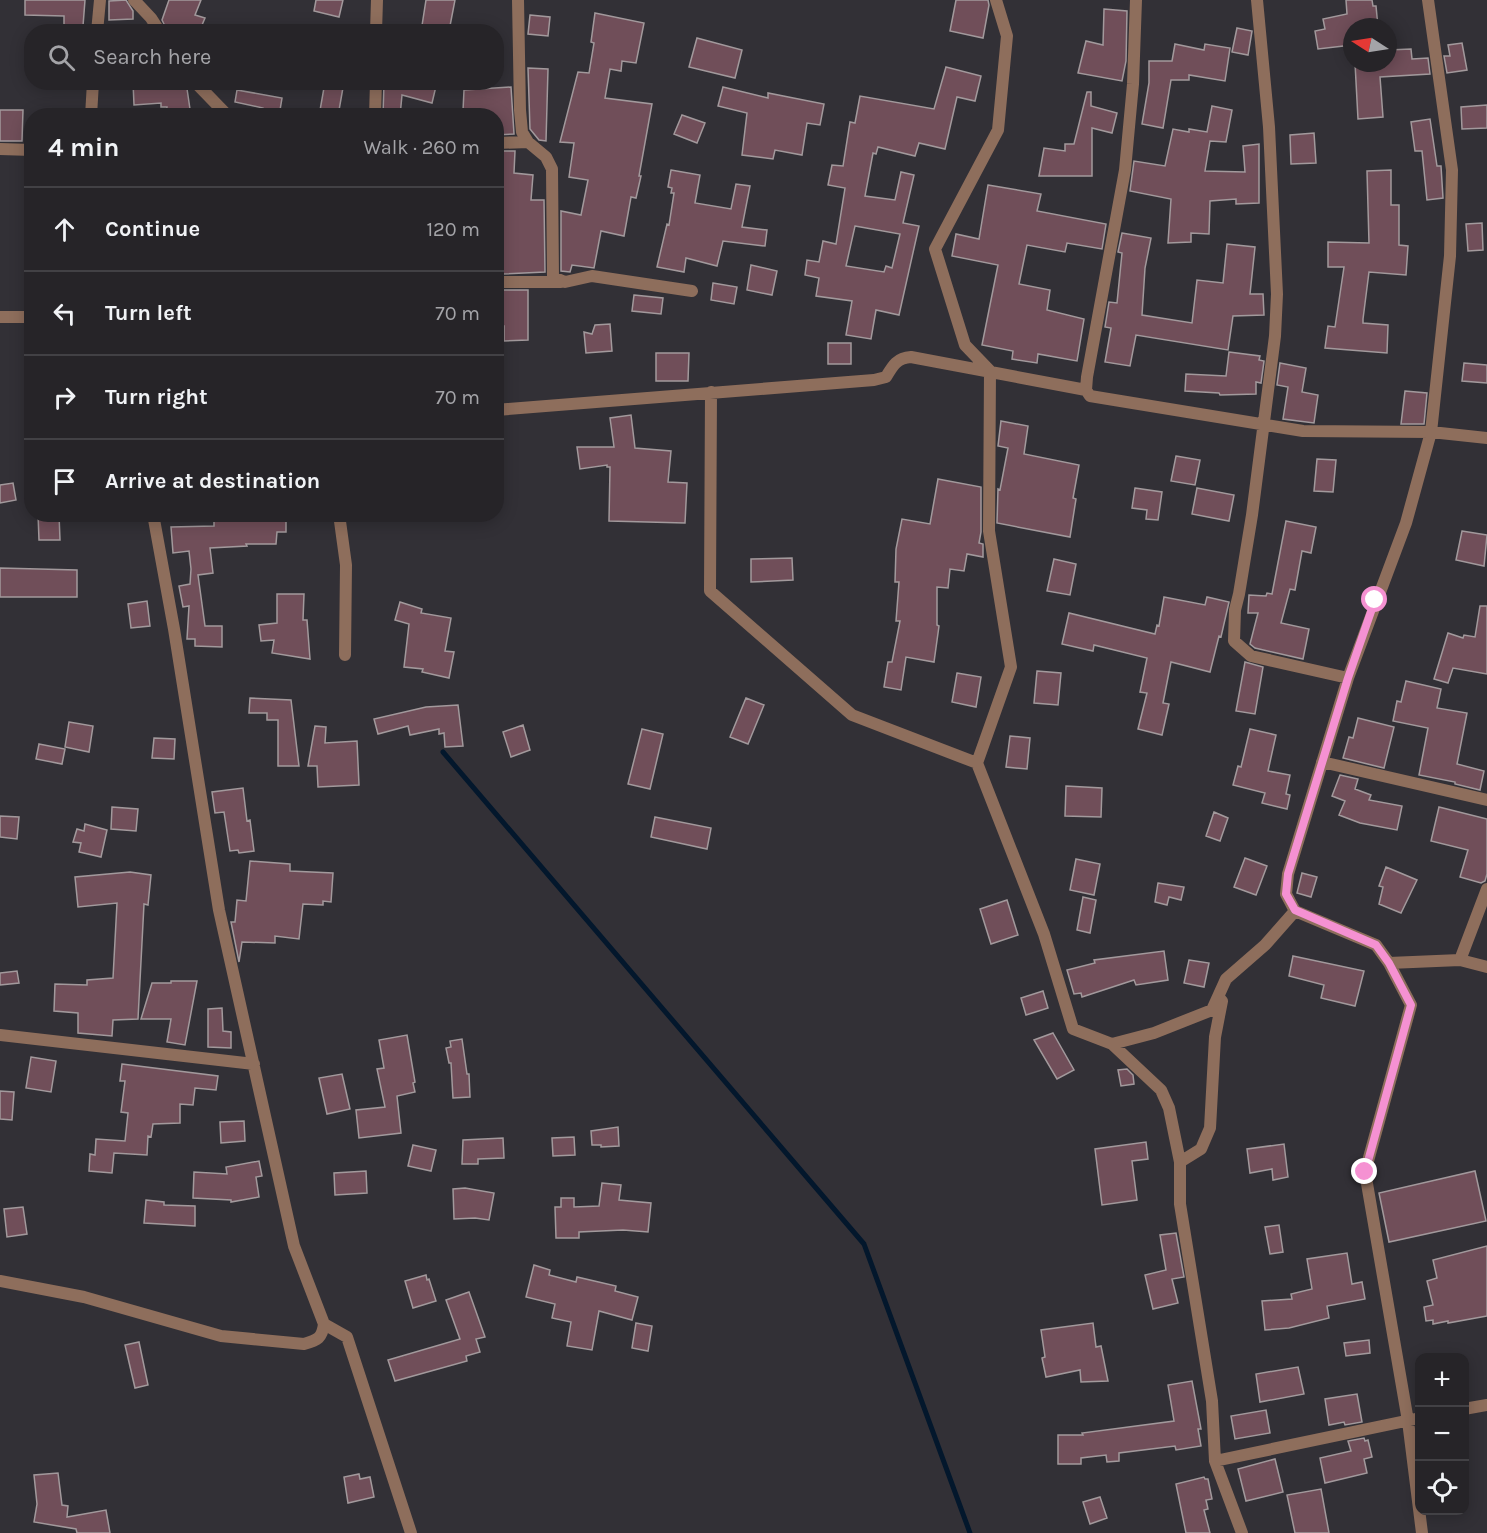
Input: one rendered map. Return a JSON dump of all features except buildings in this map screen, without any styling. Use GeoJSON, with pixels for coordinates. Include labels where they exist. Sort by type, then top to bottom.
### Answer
{"type":"FeatureCollection","features":[{"type":"Feature","properties":{"kind":"street"},"geometry":{"type":"LineString","coordinates":[[98,24],[100,0]]}},
{"type":"Feature","properties":{"kind":"street"},"geometry":{"type":"LineString","coordinates":[[134,0],[155,24]]}},
{"type":"Feature","properties":{"kind":"street"},"geometry":{"type":"LineString","coordinates":[[376,0],[376,24]]}},
{"type":"Feature","properties":{"kind":"street"},"geometry":{"type":"LineString","coordinates":[[518,0],[522,132],[528,142],[546,157],[552,169],[553,278],[565,282]]}},
{"type":"Feature","properties":{"kind":"street"},"geometry":{"type":"LineString","coordinates":[[996,0],[1007,36],[998,130],[935,249],[964,345],[990,370],[989,531],[1011,667],[977,763],[1044,934],[1073,1029],[1112,1044],[1161,1090],[1169,1108],[1180,1162],[1180,1204],[1212,1401],[1215,1461],[1242,1533]]}},
{"type":"Feature","properties":{"kind":"street"},"geometry":{"type":"LineString","coordinates":[[1136,0],[1133,84],[1125,170],[1086,390],[1090,396],[1303,431],[1431,432],[1487,438]]}},
{"type":"Feature","properties":{"kind":"street"},"geometry":{"type":"LineString","coordinates":[[1257,0],[1269,127],[1277,294],[1275,336],[1243,572],[1234,610],[1234,641],[1251,656],[1348,678]]}},
{"type":"Feature","properties":{"kind":"street"},"geometry":{"type":"LineString","coordinates":[[1422,1533],[1414,1419],[1365,1172],[1411,1005],[1389,963],[1376,945],[1295,910],[1286,894],[1288,874],[1348,678],[1406,523],[1431,432],[1450,256],[1452,170],[1428,0]]}},
{"type":"Feature","properties":{"kind":"street"},"geometry":{"type":"LineString","coordinates":[[91,108],[93,90]]}},
{"type":"Feature","properties":{"kind":"street"},"geometry":{"type":"LineString","coordinates":[[203,90],[220,108]]}},
{"type":"Feature","properties":{"kind":"street"},"geometry":{"type":"LineString","coordinates":[[375,108],[376,90]]}},
{"type":"Feature","properties":{"kind":"street"},"geometry":{"type":"LineString","coordinates":[[504,143],[528,142]]}},
{"type":"Feature","properties":{"kind":"street"},"geometry":{"type":"LineString","coordinates":[[0,149],[24,150]]}},
{"type":"Feature","properties":{"kind":"street"},"geometry":{"type":"LineString","coordinates":[[504,282],[565,282],[592,276],[692,291]]}},
{"type":"Feature","properties":{"kind":"street"},"geometry":{"type":"LineString","coordinates":[[0,317],[24,317]]}},
{"type":"Feature","properties":{"kind":"street"},"geometry":{"type":"LineString","coordinates":[[504,410],[874,380],[886,377],[893,364],[902,358],[911,357],[990,370],[1086,390]]}},
{"type":"Feature","properties":{"kind":"street"},"geometry":{"type":"LineString","coordinates":[[711,392],[710,591],[852,715],[977,763]]}},
{"type":"Feature","properties":{"kind":"street"},"geometry":{"type":"LineString","coordinates":[[0,1281],[84,1297],[221,1336],[304,1344],[316,1341],[323,1335],[324,1324],[294,1246],[219,910],[154,522]]}},
{"type":"Feature","properties":{"kind":"street"},"geometry":{"type":"LineString","coordinates":[[340,522],[346,565],[345,655]]}},
{"type":"Feature","properties":{"kind":"street"},"geometry":{"type":"LineString","coordinates":[[1322,762],[1487,800]]}},
{"type":"Feature","properties":{"kind":"street"},"geometry":{"type":"LineString","coordinates":[[1460,960],[1487,889]]}},
{"type":"Feature","properties":{"kind":"street"},"geometry":{"type":"LineString","coordinates":[[1112,1044],[1154,1033],[1212,1010],[1226,980],[1265,945],[1295,910]]}},
{"type":"Feature","properties":{"kind":"street"},"geometry":{"type":"LineString","coordinates":[[1389,963],[1460,960],[1487,967]]}},
{"type":"Feature","properties":{"kind":"street"},"geometry":{"type":"LineString","coordinates":[[1180,1162],[1201,1149],[1210,1128],[1215,1037],[1226,980]]}},
{"type":"Feature","properties":{"kind":"street"},"geometry":{"type":"LineString","coordinates":[[0,1035],[254,1064]]}},
{"type":"Feature","properties":{"kind":"street"},"geometry":{"type":"LineString","coordinates":[[324,1324],[347,1337],[411,1533]]}},
{"type":"Feature","properties":{"kind":"street"},"geometry":{"type":"LineString","coordinates":[[1469,1408],[1487,1405]]}},
{"type":"Feature","properties":{"kind":"street"},"geometry":{"type":"LineString","coordinates":[[1215,1461],[1414,1419]]}},
{"type":"Feature","properties":{"kind":"waterway"},"geometry":{"type":"LineString","coordinates":[[443,752],[864,1244],[970,1533]]}},
{"type":"Feature","properties":{"kind":"route"},"geometry":{"type":"LineString","coordinates":[[1365,1172],[1411,1005],[1389,963],[1376,945],[1295,910],[1286,894],[1288,874],[1348,678],[1375,600]]}}]}
